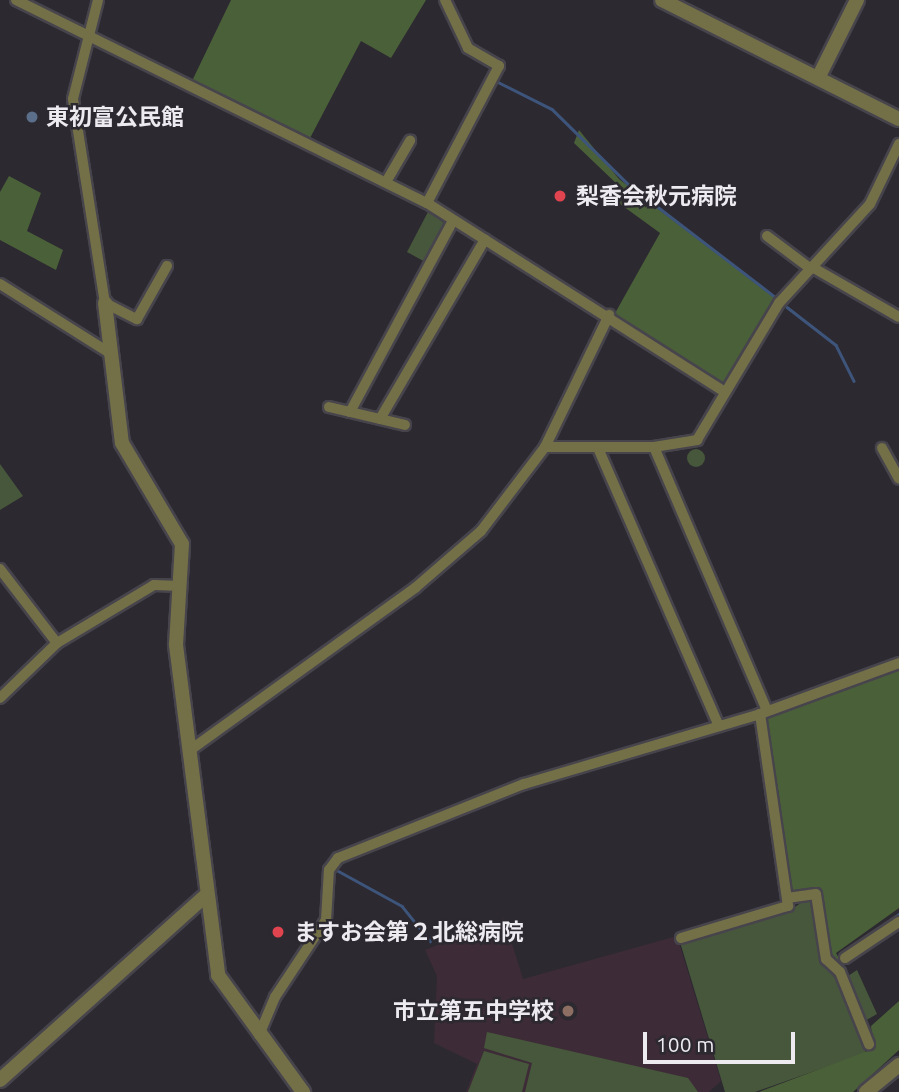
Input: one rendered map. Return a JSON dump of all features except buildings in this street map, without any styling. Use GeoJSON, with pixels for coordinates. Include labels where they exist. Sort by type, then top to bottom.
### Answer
{"type":"FeatureCollection","features":[{"type":"Feature","properties":{"kind":"street"},"geometry":{"type":"LineString","coordinates":[[16,0],[86,37],[427,203],[609,315],[725,392]]}},
{"type":"Feature","properties":{"kind":"street"},"geometry":{"type":"LineString","coordinates":[[98,0],[86,37],[74,99],[75,135],[105,303],[122,443],[182,544],[176,645],[218,975],[303,1092]]}},
{"type":"Feature","properties":{"kind":"street"},"geometry":{"type":"LineString","coordinates":[[427,203],[499,66],[468,48],[444,0]]}},
{"type":"Feature","properties":{"kind":"street"},"geometry":{"type":"LineString","coordinates":[[662,0],[899,119]]}},
{"type":"Feature","properties":{"kind":"street"},"geometry":{"type":"LineString","coordinates":[[818,78],[858,0]]}},
{"type":"Feature","properties":{"kind":"street"},"geometry":{"type":"LineString","coordinates":[[386,182],[410,141]]}},
{"type":"Feature","properties":{"kind":"street"},"geometry":{"type":"LineString","coordinates":[[545,447],[654,447],[697,440],[779,303],[870,204],[899,144]]}},
{"type":"Feature","properties":{"kind":"street"},"geometry":{"type":"LineString","coordinates":[[350,412],[453,221]]}},
{"type":"Feature","properties":{"kind":"street"},"geometry":{"type":"LineString","coordinates":[[767,236],[812,268],[899,317]]}},
{"type":"Feature","properties":{"kind":"street"},"geometry":{"type":"LineString","coordinates":[[380,419],[485,239]]}},
{"type":"Feature","properties":{"kind":"street"},"geometry":{"type":"LineString","coordinates":[[105,303],[138,319],[167,266]]}},
{"type":"Feature","properties":{"kind":"street"},"geometry":{"type":"LineString","coordinates":[[0,284],[111,354]]}},
{"type":"Feature","properties":{"kind":"street"},"geometry":{"type":"LineString","coordinates":[[188,751],[444,565],[509,502],[545,447],[609,315]]}},
{"type":"Feature","properties":{"kind":"street"},"geometry":{"type":"LineString","coordinates":[[329,407],[405,425]]}},
{"type":"Feature","properties":{"kind":"street"},"geometry":{"type":"LineString","coordinates":[[654,447],[763,713],[788,906],[681,938]]}},
{"type":"Feature","properties":{"kind":"street"},"geometry":{"type":"LineString","coordinates":[[598,448],[719,726]]}},
{"type":"Feature","properties":{"kind":"street"},"geometry":{"type":"LineString","coordinates":[[882,448],[899,479]]}},
{"type":"Feature","properties":{"kind":"street"},"geometry":{"type":"LineString","coordinates":[[0,569],[57,643]]}},
{"type":"Feature","properties":{"kind":"street"},"geometry":{"type":"LineString","coordinates":[[0,698],[57,643],[154,585],[181,586]]}},
{"type":"Feature","properties":{"kind":"street"},"geometry":{"type":"LineString","coordinates":[[259,1035],[275,998],[323,928],[329,870],[338,858],[524,784],[763,713],[899,663]]}},
{"type":"Feature","properties":{"kind":"street"},"geometry":{"type":"LineString","coordinates":[[0,1080],[207,894]]}},
{"type":"Feature","properties":{"kind":"street"},"geometry":{"type":"LineString","coordinates":[[787,898],[816,894],[826,959],[840,972],[869,1044]]}},
{"type":"Feature","properties":{"kind":"street"},"geometry":{"type":"LineString","coordinates":[[845,958],[899,922]]}},
{"type":"Feature","properties":{"kind":"street"},"geometry":{"type":"LineString","coordinates":[[873,1090],[899,1065]]}},
{"type":"Feature","properties":{"kind":"shaded area","name":"市立第五中学校"},"geometry":{"type":"Polygon","coordinates":[[[504,918],[523,979],[677,936],[721,1081],[709,1092],[466,1092],[477,1064],[434,1043],[437,976],[425,950],[504,918]]]}},
{"type":"Feature","properties":{"kind":"green space"},"geometry":{"type":"Polygon","coordinates":[[[231,0],[426,0],[391,58],[361,41],[309,140],[192,81],[231,0]]]}},
{"type":"Feature","properties":{"kind":"green space"},"geometry":{"type":"Polygon","coordinates":[[[579,130],[619,179],[776,299],[723,386],[614,315],[660,233],[616,201],[620,187],[574,143],[579,130]]]}},
{"type":"Feature","properties":{"kind":"green space"},"geometry":{"type":"Polygon","coordinates":[[[9,176],[41,193],[27,231],[63,250],[56,270],[0,240],[0,192],[9,176]]]}},
{"type":"Feature","properties":{"kind":"green space"},"geometry":{"type":"Polygon","coordinates":[[[429,210],[447,226],[427,263],[407,252],[429,210]]]}},
{"type":"Feature","properties":{"kind":"green space"},"geometry":{"type":"Polygon","coordinates":[[[692,449],[700,449],[705,458],[703,465],[692,467],[687,462],[687,454],[692,449]]]}},
{"type":"Feature","properties":{"kind":"green space"},"geometry":{"type":"Polygon","coordinates":[[[0,464],[23,496],[0,510],[0,464]]]}},
{"type":"Feature","properties":{"kind":"green space"},"geometry":{"type":"Polygon","coordinates":[[[899,663],[899,908],[836,953],[844,968],[830,955],[820,887],[794,892],[790,887],[767,721],[770,715],[899,663]]]}},
{"type":"Feature","properties":{"kind":"green space"},"geometry":{"type":"Polygon","coordinates":[[[806,899],[813,903],[820,959],[835,977],[866,1053],[755,1092],[725,1092],[680,942],[791,910],[806,899]]]}},
{"type":"Feature","properties":{"kind":"green space"},"geometry":{"type":"Polygon","coordinates":[[[857,970],[877,1014],[863,1022],[848,976],[857,970]]]}},
{"type":"Feature","properties":{"kind":"green space"},"geometry":{"type":"Polygon","coordinates":[[[899,1001],[899,1050],[853,1092],[759,1092],[873,1049],[871,1026],[899,1001]]]}},
{"type":"Feature","properties":{"kind":"green space"},"geometry":{"type":"Polygon","coordinates":[[[487,1032],[688,1078],[698,1092],[525,1092],[532,1063],[484,1048],[487,1032]]]}},
{"type":"Feature","properties":{"kind":"green space"},"geometry":{"type":"Polygon","coordinates":[[[484,1051],[529,1064],[522,1092],[468,1092],[484,1051]]]}},
{"type":"Feature","properties":{"kind":"waterway"},"geometry":{"type":"LineString","coordinates":[[498,82],[552,109],[628,184],[775,297]]}},
{"type":"Feature","properties":{"kind":"waterway"},"geometry":{"type":"LineString","coordinates":[[787,307],[836,345],[854,381]]}},
{"type":"Feature","properties":{"kind":"waterway"},"geometry":{"type":"LineString","coordinates":[[333,868],[402,906],[430,941]]}},
{"type":"Feature","properties":{"kind":"waterway"},"geometry":{"type":"LineString","coordinates":[[842,954],[899,914]]}},
{"type":"Feature","properties":{"kind":"place","name":"東初富公民館"},"geometry":{"type":"Point","coordinates":[32,117]}},
{"type":"Feature","properties":{"kind":"place","name":"梨香会秋元病院"},"geometry":{"type":"Point","coordinates":[560,196]}},
{"type":"Feature","properties":{"kind":"place","name":"ますお会第２北総病院"},"geometry":{"type":"Point","coordinates":[278,932]}},
{"type":"Feature","properties":{"kind":"place","name":"市立第五中学校"},"geometry":{"type":"Point","coordinates":[568,1011]}}]}
